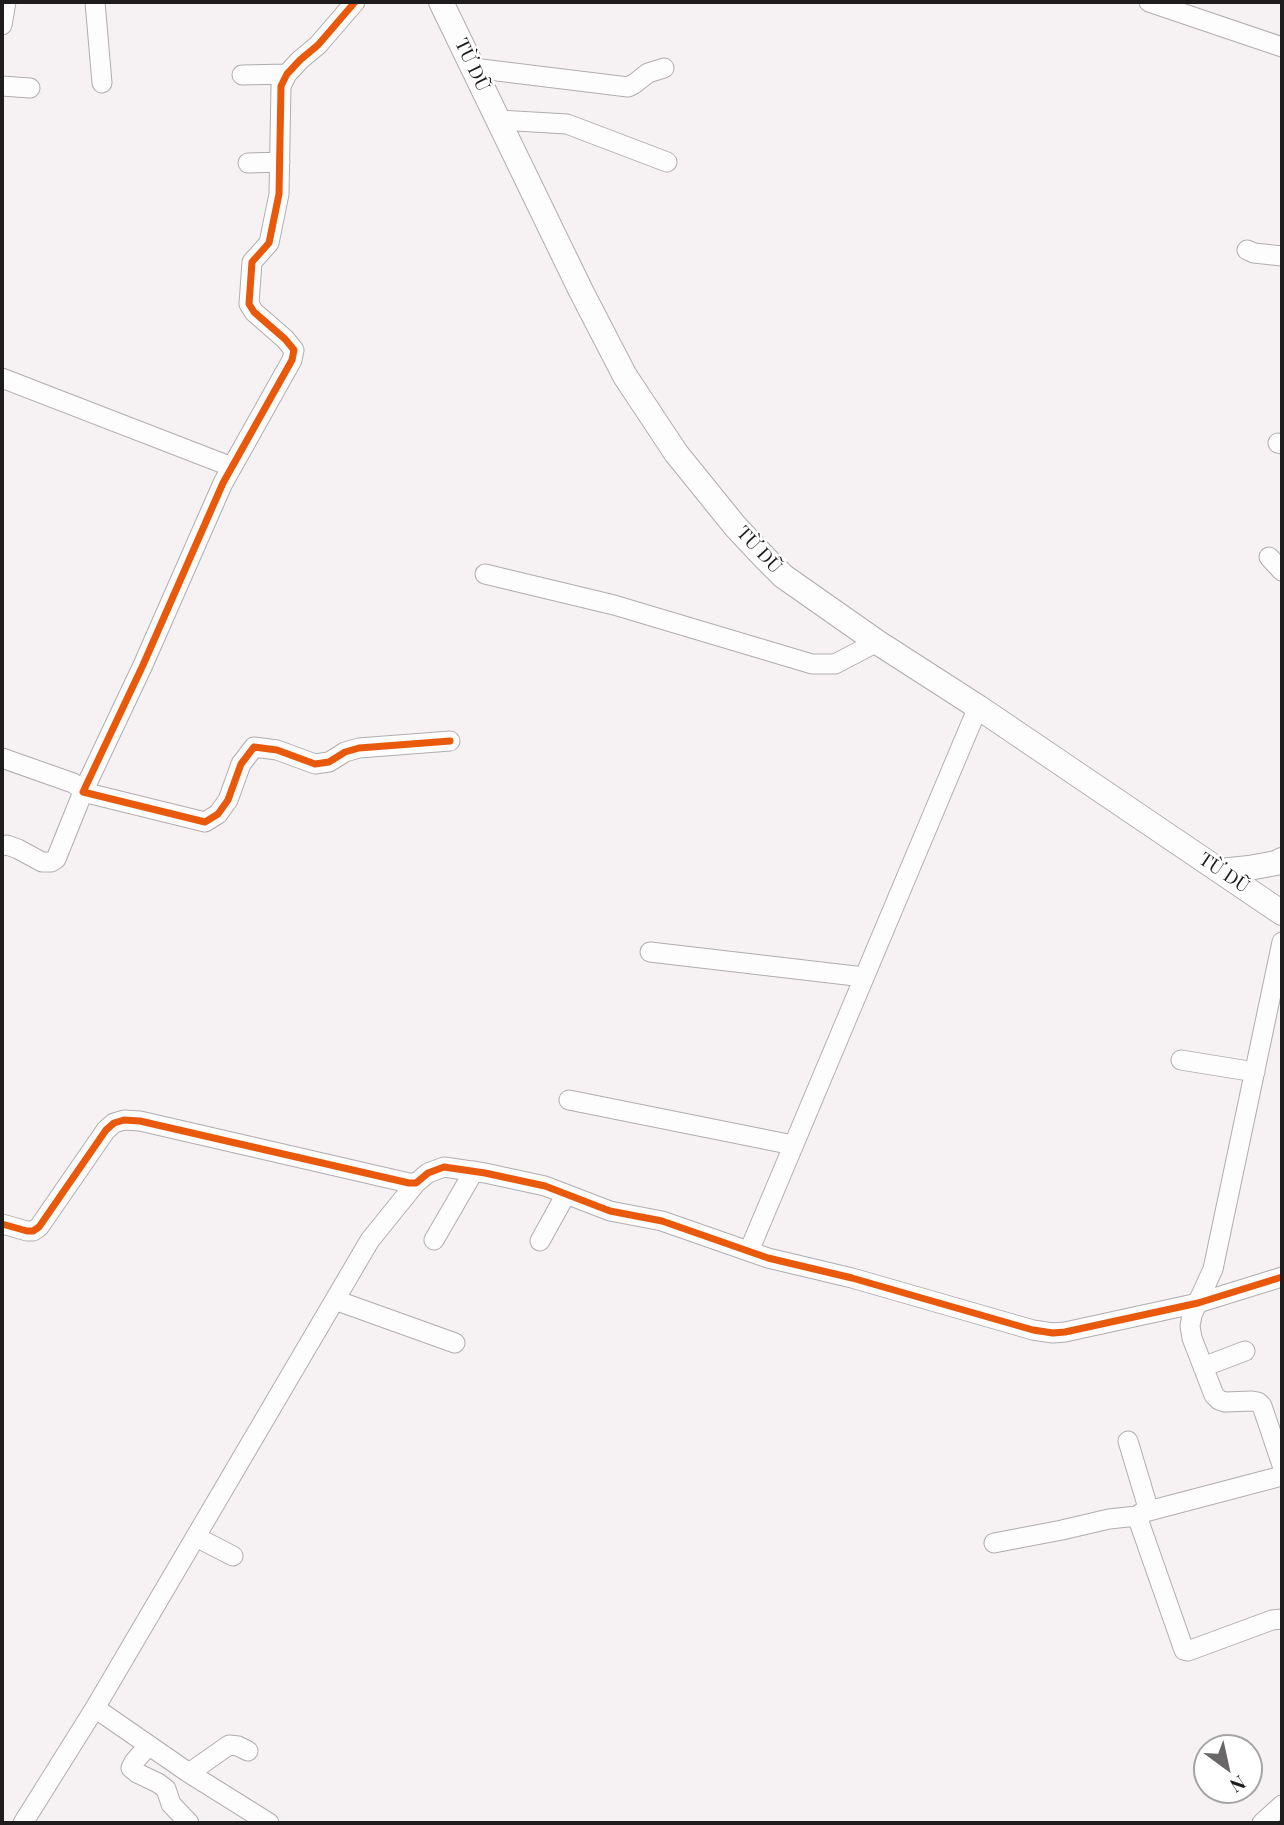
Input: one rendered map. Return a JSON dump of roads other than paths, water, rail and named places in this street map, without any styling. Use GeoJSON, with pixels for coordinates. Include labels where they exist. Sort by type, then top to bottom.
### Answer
{"type":"FeatureCollection","features":[{"type":"Feature","properties":{"kind":"main road","name":"TỪ DŨ"},"geometry":{"type":"LineString","coordinates":[[441,2],[581,291],[619,363],[676,453],[736,526],[783,576],[1282,913]]}},
{"type":"Feature","properties":{"kind":"main road"},"geometry":{"type":"LineString","coordinates":[[1220,871],[1250,868],[1282,860]]}},
{"type":"Feature","properties":{"kind":"street"},"geometry":{"type":"LineString","coordinates":[[2,25],[6,2]]}},
{"type":"Feature","properties":{"kind":"street"},"geometry":{"type":"LineString","coordinates":[[95,2],[102,83]]}},
{"type":"Feature","properties":{"kind":"street"},"geometry":{"type":"LineString","coordinates":[[2,846],[18,849],[42,862],[56,859],[83,792],[223,484],[292,360],[294,349],[248,304],[252,261],[268,243],[279,194],[281,86],[287,74],[318,45],[355,2]]}},
{"type":"Feature","properties":{"kind":"street"},"geometry":{"type":"LineString","coordinates":[[1149,2],[1282,47]]}},
{"type":"Feature","properties":{"kind":"street"},"geometry":{"type":"LineString","coordinates":[[473,68],[628,87],[648,73],[664,68]]}},
{"type":"Feature","properties":{"kind":"street"},"geometry":{"type":"LineString","coordinates":[[242,75],[287,74]]}},
{"type":"Feature","properties":{"kind":"street"},"geometry":{"type":"LineString","coordinates":[[2,86],[30,88]]}},
{"type":"Feature","properties":{"kind":"street"},"geometry":{"type":"LineString","coordinates":[[499,120],[567,124],[667,162]]}},
{"type":"Feature","properties":{"kind":"street"},"geometry":{"type":"LineString","coordinates":[[248,163],[280,162]]}},
{"type":"Feature","properties":{"kind":"street"},"geometry":{"type":"LineString","coordinates":[[1247,250],[1282,256]]}},
{"type":"Feature","properties":{"kind":"street"},"geometry":{"type":"LineString","coordinates":[[2,378],[232,467]]}},
{"type":"Feature","properties":{"kind":"street"},"geometry":{"type":"LineString","coordinates":[[485,574],[614,605],[812,664],[841,662],[877,642]]}},
{"type":"Feature","properties":{"kind":"street"},"geometry":{"type":"LineString","coordinates":[[749,1251],[978,707]]}},
{"type":"Feature","properties":{"kind":"street"},"geometry":{"type":"LineString","coordinates":[[2,758],[73,783],[83,792],[205,822],[218,814],[228,800],[241,764],[254,747],[277,750],[315,764],[329,762],[345,752],[359,748],[450,741]]}},
{"type":"Feature","properties":{"kind":"street"},"geometry":{"type":"LineString","coordinates":[[1282,942],[1213,1269],[1192,1315],[1190,1326],[1214,1395],[1225,1402],[1252,1401],[1262,1406],[1282,1465]]}},
{"type":"Feature","properties":{"kind":"street"},"geometry":{"type":"LineString","coordinates":[[650,952],[864,977]]}},
{"type":"Feature","properties":{"kind":"street"},"geometry":{"type":"LineString","coordinates":[[1181,1060],[1255,1072]]}},
{"type":"Feature","properties":{"kind":"street"},"geometry":{"type":"LineString","coordinates":[[569,1100],[793,1146]]}},
{"type":"Feature","properties":{"kind":"street"},"geometry":{"type":"LineString","coordinates":[[2,1224],[27,1231],[39,1227],[106,1130],[114,1123],[124,1120],[140,1121],[408,1182]]}},
{"type":"Feature","properties":{"kind":"street"},"geometry":{"type":"LineString","coordinates":[[23,1823],[90,1716],[370,1240],[408,1182],[428,1173],[444,1167],[545,1186],[610,1211],[686,1228],[768,1258],[852,1278],[1033,1330],[1053,1333],[1198,1303],[1282,1277]]}},
{"type":"Feature","properties":{"kind":"street"},"geometry":{"type":"LineString","coordinates":[[434,1240],[474,1171]]}},
{"type":"Feature","properties":{"kind":"street"},"geometry":{"type":"LineString","coordinates":[[540,1241],[566,1194]]}},
{"type":"Feature","properties":{"kind":"street"},"geometry":{"type":"LineString","coordinates":[[335,1300],[456,1343]]}},
{"type":"Feature","properties":{"kind":"street"},"geometry":{"type":"LineString","coordinates":[[1203,1367],[1245,1351]]}},
{"type":"Feature","properties":{"kind":"street"},"geometry":{"type":"LineString","coordinates":[[1128,1441],[1143,1514],[1184,1650],[1188,1651],[1272,1620],[1282,1619]]}},
{"type":"Feature","properties":{"kind":"street"},"geometry":{"type":"LineString","coordinates":[[994,1543],[1143,1514],[1282,1476]]}},
{"type":"Feature","properties":{"kind":"street"},"geometry":{"type":"LineString","coordinates":[[196,1537],[233,1556]]}},
{"type":"Feature","properties":{"kind":"street"},"geometry":{"type":"LineString","coordinates":[[90,1716],[148,1746],[269,1823]]}},
{"type":"Feature","properties":{"kind":"street"},"geometry":{"type":"LineString","coordinates":[[189,1773],[229,1745],[248,1751]]}},
{"type":"Feature","properties":{"kind":"street"},"geometry":{"type":"LineString","coordinates":[[148,1746],[131,1768],[166,1789],[171,1804],[189,1823]]}},
{"type":"Feature","properties":{"kind":"street"},"geometry":{"type":"LineString","coordinates":[[1262,1823],[1282,1805]]}}]}
